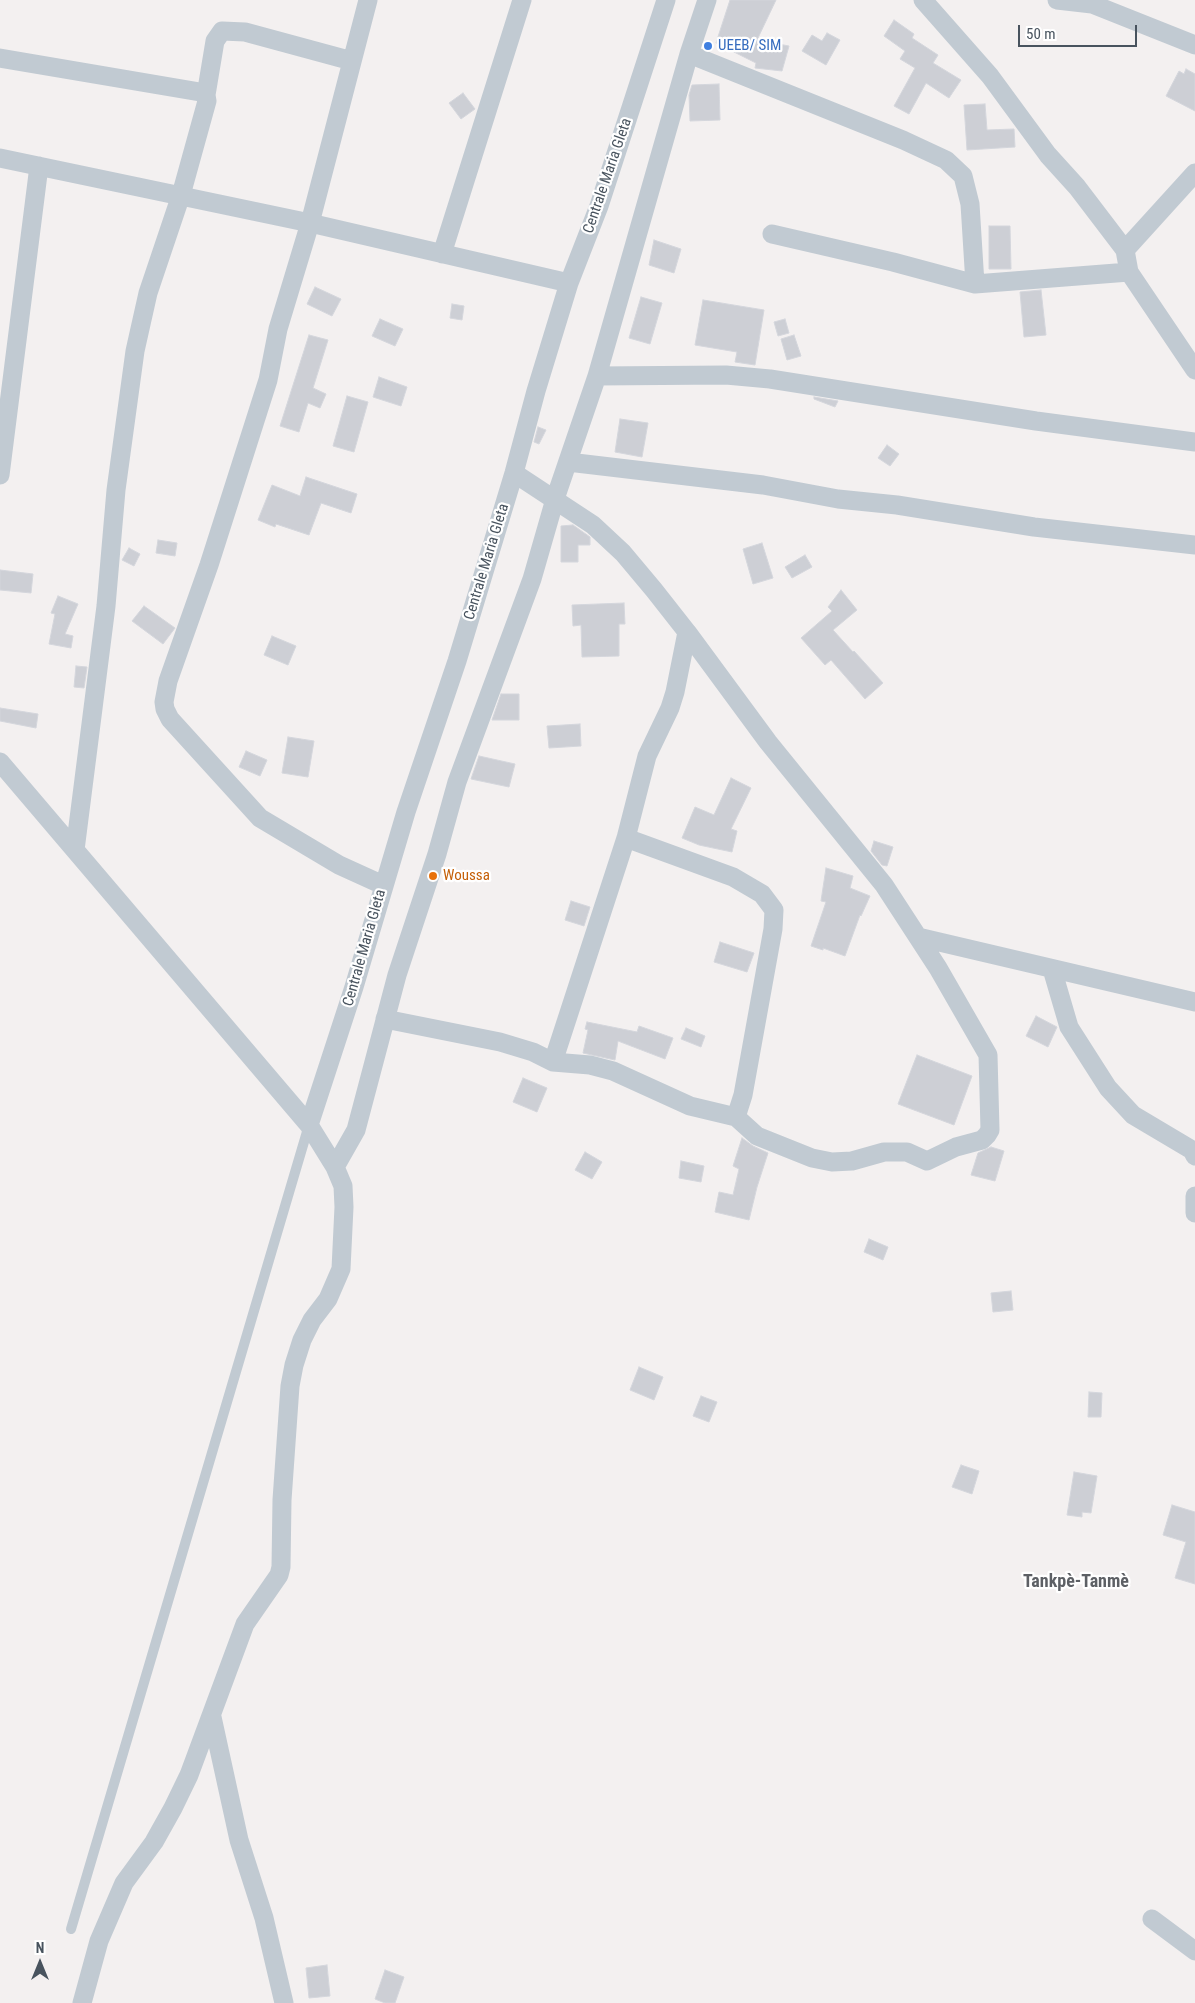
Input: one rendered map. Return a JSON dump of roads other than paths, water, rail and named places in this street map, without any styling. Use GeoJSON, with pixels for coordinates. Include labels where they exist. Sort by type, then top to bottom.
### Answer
{"type":"FeatureCollection","features":[{"type":"Feature","properties":{"kind":"street"},"geometry":{"type":"LineString","coordinates":[[368,0],[310,223],[278,329],[268,380],[209,565],[168,681],[164,702],[165,710],[170,719],[260,818],[339,865],[383,885]]}},
{"type":"Feature","properties":{"kind":"street"},"geometry":{"type":"LineString","coordinates":[[442,254],[522,0]]}},
{"type":"Feature","properties":{"kind":"street","name":"Centrale Maria Gleta"},"geometry":{"type":"LineString","coordinates":[[309,1125],[354,987],[383,885],[457,661],[569,282],[599,206],[666,0]]}},
{"type":"Feature","properties":{"kind":"street"},"geometry":{"type":"LineString","coordinates":[[336,1167],[356,1130],[397,975],[437,854],[457,782],[532,579],[555,499],[598,376],[689,54],[707,0]]}},
{"type":"Feature","properties":{"kind":"street"},"geometry":{"type":"LineString","coordinates":[[923,0],[990,76],[1048,155],[1077,187],[1125,250],[1128,272],[1195,370]]}},
{"type":"Feature","properties":{"kind":"street"},"geometry":{"type":"LineString","coordinates":[[1057,0],[1093,2],[1195,45]]}},
{"type":"Feature","properties":{"kind":"street"},"geometry":{"type":"LineString","coordinates":[[75,850],[106,606],[116,490],[135,351],[148,293],[181,195],[207,101],[206,95],[215,41],[222,32],[246,32],[352,61]]}},
{"type":"Feature","properties":{"kind":"street"},"geometry":{"type":"LineString","coordinates":[[689,54],[903,140],[946,160],[963,176],[970,204],[975,284]]}},
{"type":"Feature","properties":{"kind":"street"},"geometry":{"type":"LineString","coordinates":[[0,58],[200,92],[206,95]]}},
{"type":"Feature","properties":{"kind":"street"},"geometry":{"type":"LineString","coordinates":[[0,158],[310,223],[569,282]]}},
{"type":"Feature","properties":{"kind":"street"},"geometry":{"type":"LineString","coordinates":[[0,476],[38,166]]}},
{"type":"Feature","properties":{"kind":"street"},"geometry":{"type":"LineString","coordinates":[[1125,250],[1195,173]]}},
{"type":"Feature","properties":{"kind":"street"},"geometry":{"type":"LineString","coordinates":[[772,234],[893,262],[975,284],[1128,272]]}},
{"type":"Feature","properties":{"kind":"street"},"geometry":{"type":"LineString","coordinates":[[598,376],[726,375],[770,379],[1036,421],[1195,442]]}},
{"type":"Feature","properties":{"kind":"street"},"geometry":{"type":"LineString","coordinates":[[568,462],[762,485],[838,499],[897,505],[1034,527],[1195,545]]}},
{"type":"Feature","properties":{"kind":"street"},"geometry":{"type":"LineString","coordinates":[[385,1019],[500,1042],[533,1052],[553,1062],[590,1065],[613,1071],[690,1106],[736,1117],[757,1136],[770,1142],[812,1158],[832,1162],[852,1161],[884,1152],[907,1152],[927,1161],[956,1147],[982,1140],[990,1130],[988,1055],[938,968],[884,885],[768,742],[687,632],[623,553],[593,526],[514,473]]}},
{"type":"Feature","properties":{"kind":"street"},"geometry":{"type":"LineString","coordinates":[[553,1062],[626,838],[647,756],[670,708],[675,692],[687,632]]}},
{"type":"Feature","properties":{"kind":"street"},"geometry":{"type":"LineString","coordinates":[[0,762],[309,1125],[336,1167],[343,1186],[344,1207],[341,1269],[328,1299],[312,1320],[302,1340],[290,1386],[284,1463],[281,1567],[273,1583],[245,1624],[212,1717],[189,1775],[173,1808],[154,1842],[124,1882],[99,1941],[82,2003]]}},
{"type":"Feature","properties":{"kind":"street"},"geometry":{"type":"LineString","coordinates":[[626,838],[733,877],[762,894],[774,910],[773,929],[745,1086],[736,1117]]}},
{"type":"Feature","properties":{"kind":"street"},"geometry":{"type":"LineString","coordinates":[[918,937],[1195,1002]]}},
{"type":"Feature","properties":{"kind":"street"},"geometry":{"type":"LineString","coordinates":[[1052,969],[1069,1027],[1108,1088],[1133,1115],[1192,1150],[1195,1156]]}},
{"type":"Feature","properties":{"kind":"street"},"geometry":{"type":"LineString","coordinates":[[1195,1196],[1195,1213]]}},
{"type":"Feature","properties":{"kind":"street"},"geometry":{"type":"LineString","coordinates":[[212,1717],[239,1840],[264,1918],[284,2003]]}},
{"type":"Feature","properties":{"kind":"street"},"geometry":{"type":"LineString","coordinates":[[1152,1919],[1195,1951]]}},
{"type":"Feature","properties":{"kind":"lane"},"geometry":{"type":"LineString","coordinates":[[71,1929],[309,1125]]}},
{"type":"Feature","properties":{"kind":"place","name":"UEEB/ SIM"},"geometry":{"type":"Point","coordinates":[708,46]}},
{"type":"Feature","properties":{"kind":"place","name":"Woussa"},"geometry":{"type":"Point","coordinates":[433,876]}},
{"type":"Feature","properties":{"kind":"district","name":"Tankpè-Tanmè"},"geometry":{"type":"Point","coordinates":[1076,1582]}}]}
